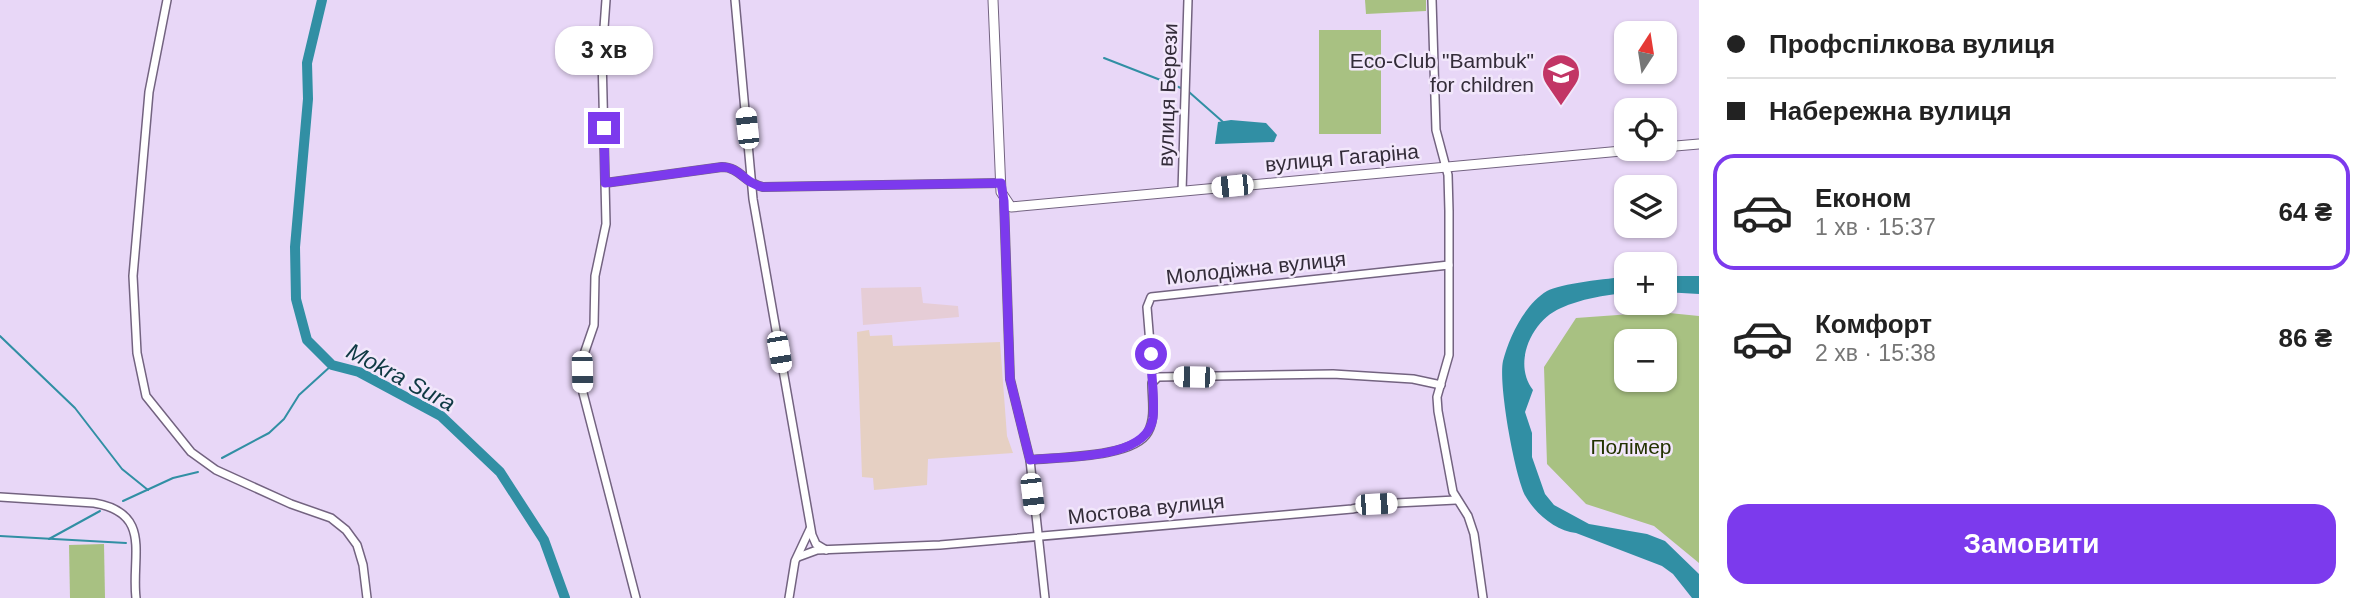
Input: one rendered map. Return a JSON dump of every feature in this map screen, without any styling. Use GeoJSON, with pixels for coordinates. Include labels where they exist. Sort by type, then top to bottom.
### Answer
{"type":"FeatureCollection","features":[{"type":"Feature","properties":{"kind":"street"},"geometry":{"type":"LineString","coordinates":[[167,0],[149,92],[133,276],[137,353],[146,396],[191,452],[216,470],[291,504],[331,518],[346,530],[357,545],[363,565],[367,598]]}},
{"type":"Feature","properties":{"kind":"street"},"geometry":{"type":"LineString","coordinates":[[606,0],[602,56],[606,224],[595,276],[594,325],[583,357],[582,389],[636,598]]}},
{"type":"Feature","properties":{"kind":"street"},"geometry":{"type":"LineString","coordinates":[[736,0],[752,184],[811,523],[816,544],[829,550]]}},
{"type":"Feature","properties":{"kind":"street"},"geometry":{"type":"LineString","coordinates":[[993,0],[1010,379],[1030,460],[1045,598]]}},
{"type":"Feature","properties":{"kind":"street","name":"вулиця Берези"},"geometry":{"type":"LineString","coordinates":[[1182,191],[1188,0]]}},
{"type":"Feature","properties":{"kind":"street"},"geometry":{"type":"LineString","coordinates":[[1432,0],[1436,130],[1446,166],[1449,265],[1449,355],[1438,411],[1456,500],[1472,525],[1483,598]]}},
{"type":"Feature","properties":{"kind":"street"},"geometry":{"type":"LineString","coordinates":[[1677,146],[1699,144]]}},
{"type":"Feature","properties":{"kind":"street","name":"вулиця Гагаріна"},"geometry":{"type":"LineString","coordinates":[[1004,201],[1017,208],[1614,152]]}},
{"type":"Feature","properties":{"kind":"street"},"geometry":{"type":"LineString","coordinates":[[605,183],[722,167],[735,169],[752,184],[763,187],[1001,183]]}},
{"type":"Feature","properties":{"kind":"street","name":"Молодіжна вулиця"},"geometry":{"type":"LineString","coordinates":[[1153,381],[1147,307],[1151,297],[1449,265]]}},
{"type":"Feature","properties":{"kind":"street"},"geometry":{"type":"LineString","coordinates":[[1030,460],[1132,447],[1149,431],[1153,419],[1153,381],[1161,376],[1333,374],[1413,379],[1441,385]]}},
{"type":"Feature","properties":{"kind":"street"},"geometry":{"type":"LineString","coordinates":[[0,497],[94,502],[121,512],[137,537],[136,598]]}},
{"type":"Feature","properties":{"kind":"street","name":"Мостова вулиця"},"geometry":{"type":"LineString","coordinates":[[798,556],[809,551],[1038,538],[1213,519],[1456,500]]}},
{"type":"Feature","properties":{"kind":"street"},"geometry":{"type":"LineString","coordinates":[[789,598],[798,556],[809,536],[811,523]]}},
{"type":"Feature","properties":{"kind":"shaded area"},"geometry":{"type":"Polygon","coordinates":[[[921,287],[923,303],[958,306],[959,317],[863,325],[861,288],[921,287]]]}},
{"type":"Feature","properties":{"kind":"shaded area"},"geometry":{"type":"Polygon","coordinates":[[[869,330],[870,336],[892,335],[893,346],[1000,342],[1007,436],[1013,453],[928,459],[927,485],[874,490],[873,478],[862,477],[857,332],[869,330]]]}},
{"type":"Feature","properties":{"kind":"green space"},"geometry":{"type":"Polygon","coordinates":[[[1365,0],[1426,0],[1426,11],[1366,14],[1365,0]]]}},
{"type":"Feature","properties":{"kind":"green space"},"geometry":{"type":"Polygon","coordinates":[[[1319,30],[1381,30],[1381,134],[1319,134],[1319,30]]]}},
{"type":"Feature","properties":{"kind":"green space","name":"Полімер"},"geometry":{"type":"Polygon","coordinates":[[[1677,314],[1699,316],[1699,563],[1654,526],[1586,504],[1547,464],[1544,367],[1576,318],[1677,314]]]}},
{"type":"Feature","properties":{"kind":"green space"},"geometry":{"type":"Polygon","coordinates":[[[104,544],[105,598],[70,598],[69,545],[104,544]]]}},
{"type":"Feature","properties":{"kind":"water"},"geometry":{"type":"Polygon","coordinates":[[[1231,120],[1266,123],[1277,135],[1274,142],[1215,144],[1218,122],[1231,120]]]}},
{"type":"Feature","properties":{"kind":"water"},"geometry":{"type":"Polygon","coordinates":[[[1677,276],[1699,276],[1699,294],[1677,293],[1677,276]]]}},
{"type":"Feature","properties":{"kind":"water"},"geometry":{"type":"Polygon","coordinates":[[[1614,278],[1614,295],[1576,302],[1551,314],[1534,332],[1525,355],[1524,367],[1533,390],[1525,412],[1532,433],[1532,457],[1545,494],[1554,505],[1589,524],[1647,534],[1665,541],[1699,574],[1699,598],[1692,598],[1673,574],[1662,566],[1561,529],[1547,521],[1535,510],[1522,487],[1505,409],[1503,361],[1514,332],[1539,297],[1553,288],[1614,278]]]}},
{"type":"Feature","properties":{"kind":"waterway","name":"Mokra Sura"},"geometry":{"type":"LineString","coordinates":[[322,0],[307,63],[308,99],[295,247],[296,299],[307,340],[332,365],[359,372],[441,416],[500,472],[544,540],[565,598]]}},
{"type":"Feature","properties":{"kind":"waterway"},"geometry":{"type":"LineString","coordinates":[[1104,58],[1181,88]]}},
{"type":"Feature","properties":{"kind":"waterway"},"geometry":{"type":"LineString","coordinates":[[1189,92],[1223,122]]}},
{"type":"Feature","properties":{"kind":"waterway"},"geometry":{"type":"LineString","coordinates":[[0,336],[75,408],[122,469],[148,490]]}},
{"type":"Feature","properties":{"kind":"waterway"},"geometry":{"type":"LineString","coordinates":[[222,458],[269,433],[284,419],[299,395],[332,365]]}},
{"type":"Feature","properties":{"kind":"waterway"},"geometry":{"type":"LineString","coordinates":[[123,501],[173,478],[198,472]]}},
{"type":"Feature","properties":{"kind":"waterway"},"geometry":{"type":"LineString","coordinates":[[49,539],[100,511]]}},
{"type":"Feature","properties":{"kind":"waterway"},"geometry":{"type":"LineString","coordinates":[[0,536],[126,543]]}},
{"type":"Feature","properties":{"kind":"place","name":"Eco-Club \"Bambuk\" for children"},"geometry":{"type":"Point","coordinates":[1561,107]}},
{"type":"Feature","properties":{"kind":"route"},"geometry":{"type":"LineString","coordinates":[[604,128],[605,183],[729,167],[741,173],[750,183],[763,187],[1001,183],[1004,201],[1010,379],[1030,460],[1112,451],[1132,447],[1142,440],[1153,419],[1151,354]]}}]}
